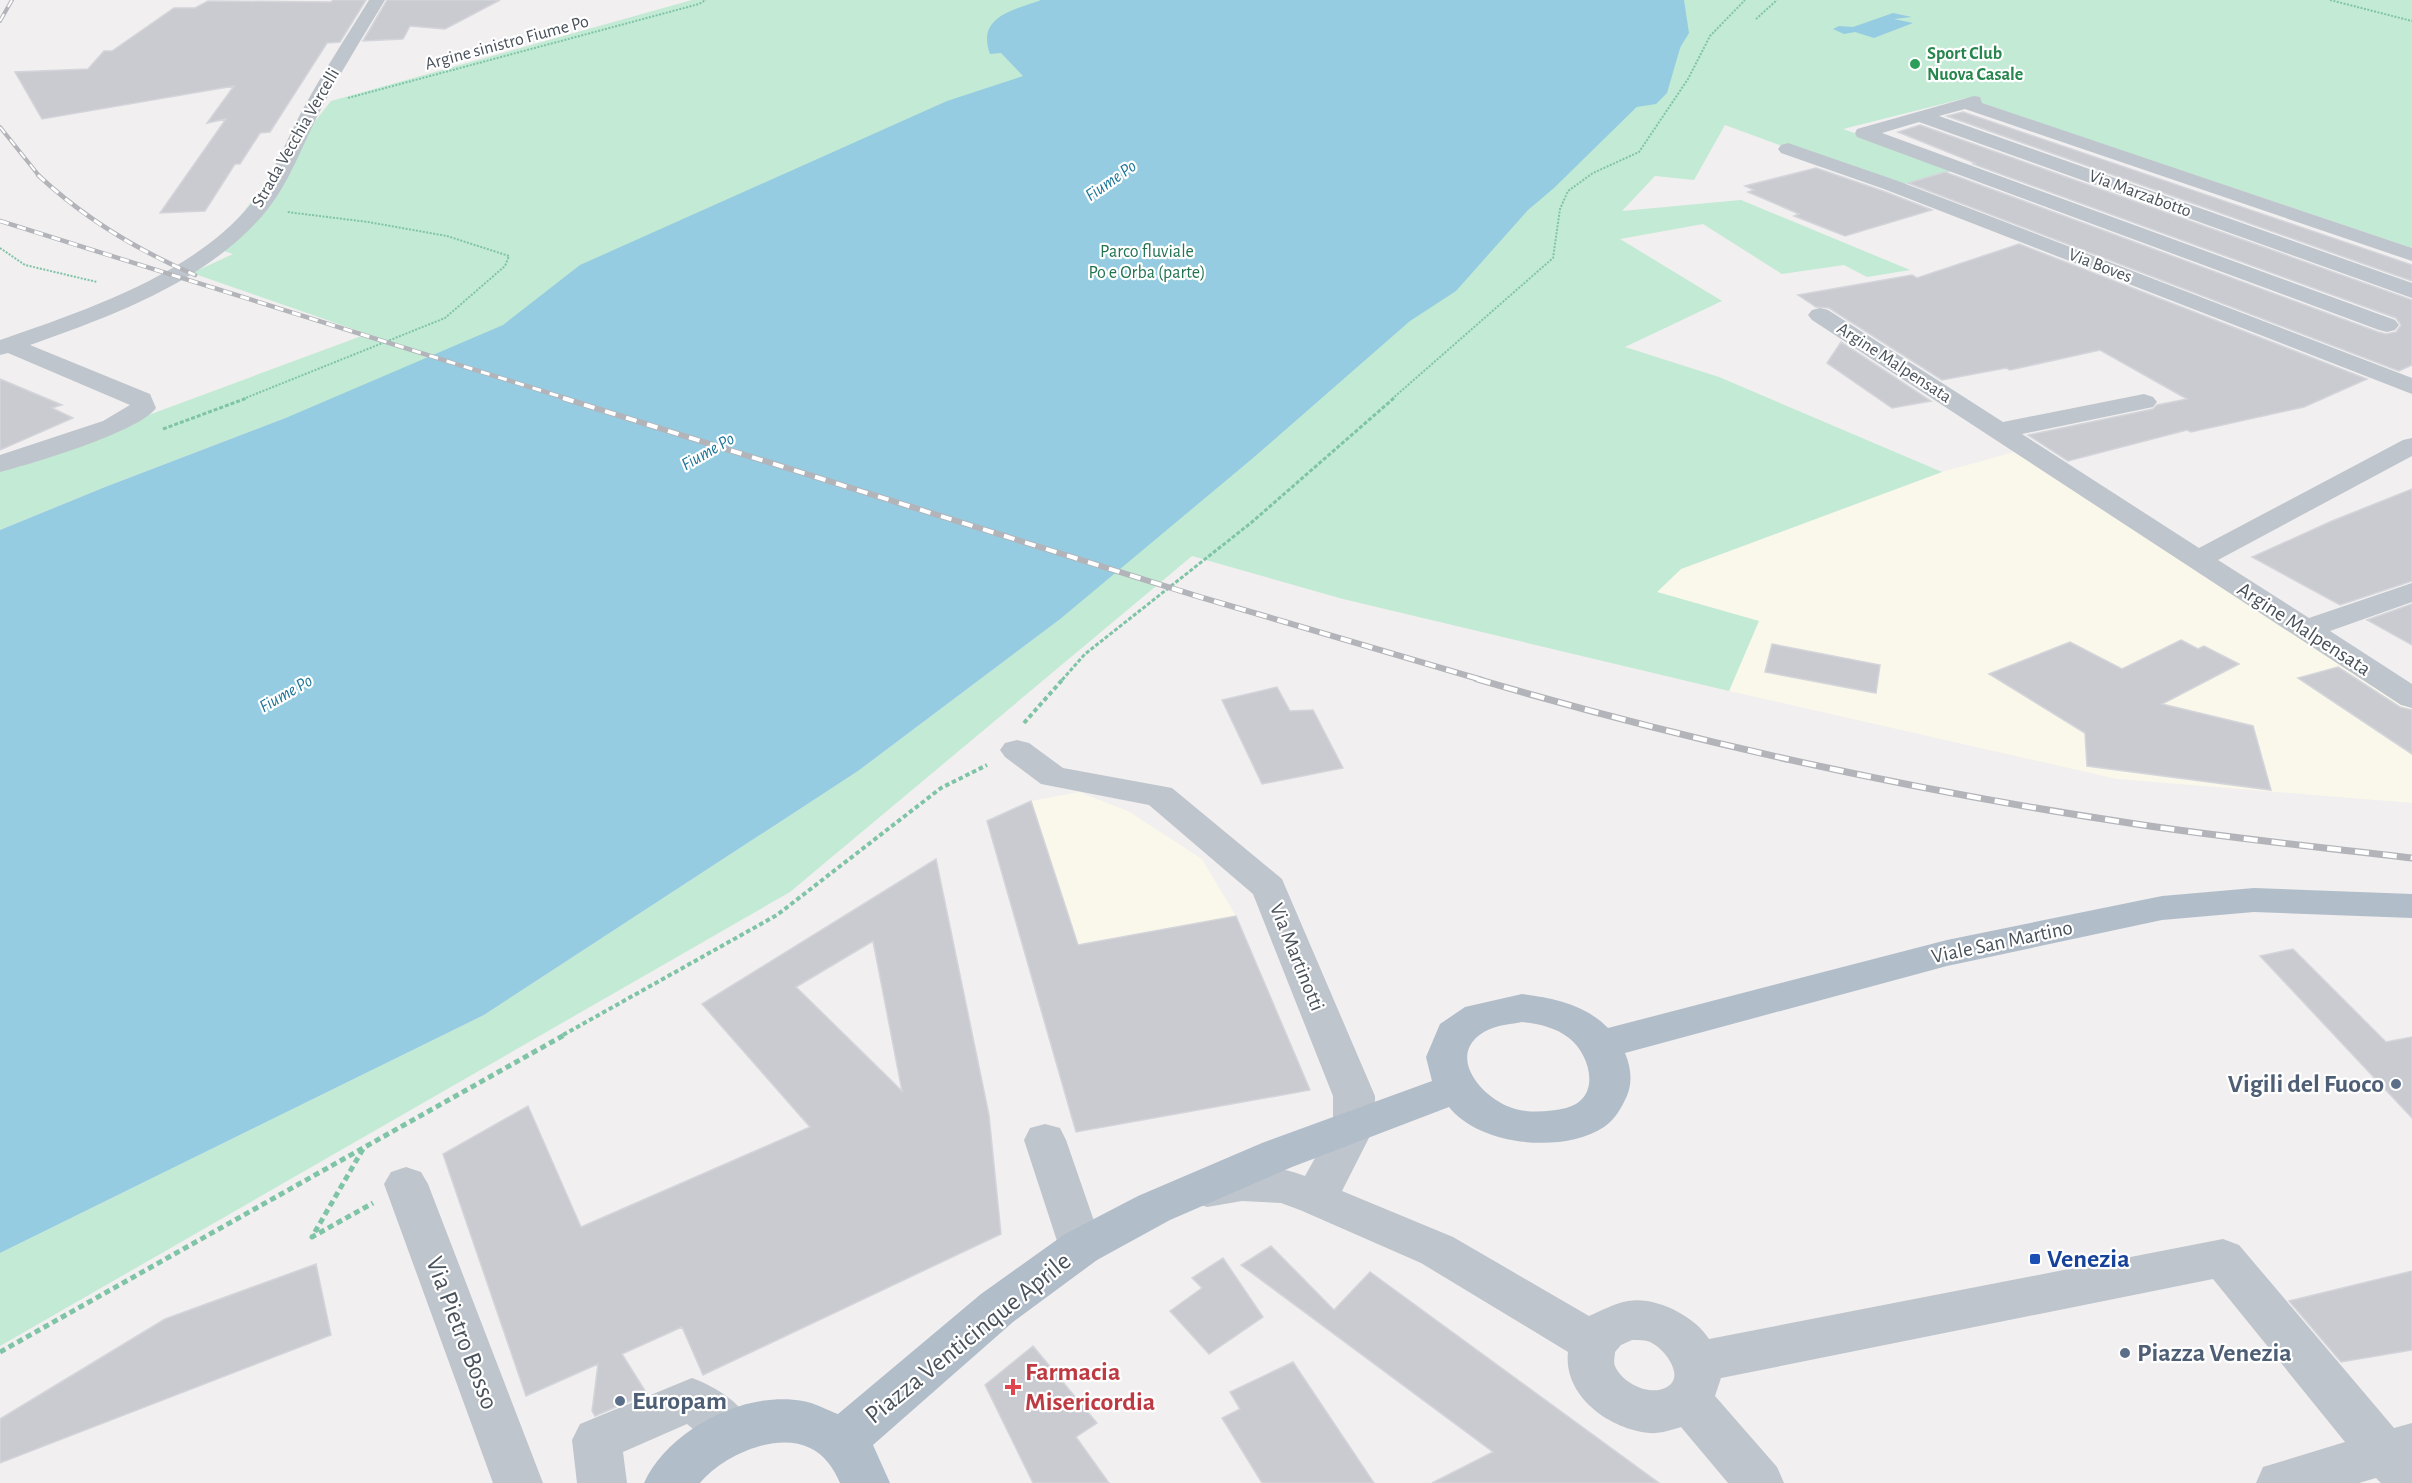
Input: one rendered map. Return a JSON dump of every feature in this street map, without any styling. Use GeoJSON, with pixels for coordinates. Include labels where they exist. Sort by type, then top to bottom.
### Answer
{"type":"FeatureCollection","features":[{"type":"Feature","properties":{"kind":"main road","name":"Viale San Martino"},"geometry":{"type":"LineString","coordinates":[[1600,1044],[1947,953],[2162,908],[2254,900],[2412,906]]}},
{"type":"Feature","properties":{"kind":"main road"},"geometry":{"type":"LineString","coordinates":[[1522,1008],[1545,1011],[1567,1018],[1586,1030],[1600,1044],[1609,1061],[1612,1079],[1607,1095],[1597,1110],[1580,1121],[1558,1128],[1534,1130],[1510,1126],[1478,1111],[1454,1089],[1446,1071],[1446,1054],[1452,1038],[1463,1024],[1479,1015],[1500,1009],[1522,1008]]}},
{"type":"Feature","properties":{"kind":"main road","name":"Piazza Venticinque Aprile"},"geometry":{"type":"LineString","coordinates":[[842,1441],[997,1308],[1081,1247],[1154,1208],[1277,1155],[1454,1089]]}},
{"type":"Feature","properties":{"kind":"main road"},"geometry":{"type":"LineString","coordinates":[[668,1479],[702,1447],[731,1430],[761,1422],[792,1420],[819,1427],[842,1441],[861,1466],[865,1483]]}},
{"type":"Feature","properties":{"kind":"street","name":"Strada Vecchia Vercelli"},"geometry":{"type":"LineString","coordinates":[[4,347],[138,292],[171,276],[219,244],[257,209],[377,0]]}},
{"type":"Feature","properties":{"kind":"street"},"geometry":{"type":"LineString","coordinates":[[2387,326],[1864,133],[1970,102],[2412,255]]}},
{"type":"Feature","properties":{"kind":"street","name":"Via Marzabotto"},"geometry":{"type":"LineString","coordinates":[[1920,116],[2412,291]]}},
{"type":"Feature","properties":{"kind":"street","name":"Via Boves"},"geometry":{"type":"LineString","coordinates":[[1788,148],[1891,185],[2412,387]]}},
{"type":"Feature","properties":{"kind":"street"},"geometry":{"type":"LineString","coordinates":[[2061,251],[2231,193]]}},
{"type":"Feature","properties":{"kind":"street","name":"Argine Malpensata"},"geometry":{"type":"LineString","coordinates":[[1820,315],[2412,698]]}},
{"type":"Feature","properties":{"kind":"street"},"geometry":{"type":"LineString","coordinates":[[0,464],[112,426],[143,408],[141,399],[4,347]]}},
{"type":"Feature","properties":{"kind":"street"},"geometry":{"type":"LineString","coordinates":[[1998,431],[2144,402]]}},
{"type":"Feature","properties":{"kind":"street"},"geometry":{"type":"LineString","coordinates":[[2197,560],[2412,446]]}},
{"type":"Feature","properties":{"kind":"street"},"geometry":{"type":"LineString","coordinates":[[2305,630],[2412,591]]}},
{"type":"Feature","properties":{"kind":"street","name":"Via Martinotti"},"geometry":{"type":"LineString","coordinates":[[1017,750],[1053,777],[1160,796],[1269,888],[1354,1096],[1354,1126],[1338,1160],[1315,1198]]}},
{"type":"Feature","properties":{"kind":"street"},"geometry":{"type":"LineString","coordinates":[[1045,1140],[1081,1247]]}},
{"type":"Feature","properties":{"kind":"street","name":"Via Pietro Bosso"},"geometry":{"type":"LineString","coordinates":[[406,1184],[518,1483]]}},
{"type":"Feature","properties":{"kind":"street","name":"Piazza Venticinque Aprile"},"geometry":{"type":"LineString","coordinates":[[1193,1192],[1242,1184],[1284,1186],[1437,1250],[1592,1342]]}},
{"type":"Feature","properties":{"kind":"street"},"geometry":{"type":"LineString","coordinates":[[1760,1483],[1692,1380],[1689,1347],[1677,1335],[1663,1326],[1645,1320],[1613,1323],[1601,1331],[1592,1342],[1589,1356],[1591,1370],[1599,1385],[1611,1397],[1643,1412],[1660,1412],[1676,1408],[1692,1380],[2223,1258],[2403,1459]]}},
{"type":"Feature","properties":{"kind":"street"},"geometry":{"type":"LineString","coordinates":[[602,1483],[597,1440],[692,1399],[731,1430]]}},
{"type":"Feature","properties":{"kind":"street"},"geometry":{"type":"LineString","coordinates":[[2281,1483],[2403,1459]]}},
{"type":"Feature","properties":{"kind":"path","name":"Argine sinistro Fiume Po"},"geometry":{"type":"LineString","coordinates":[[313,108],[699,4],[706,0]]}},
{"type":"Feature","properties":{"kind":"path"},"geometry":{"type":"LineString","coordinates":[[0,1352],[777,915],[942,788],[1017,750],[1025,721],[1085,654],[1252,522],[1553,258],[1560,209],[1568,191],[1593,173],[1640,152],[1688,79],[1710,36],[1745,0]]}},
{"type":"Feature","properties":{"kind":"path"},"geometry":{"type":"LineString","coordinates":[[1756,19],[1777,0]]}},
{"type":"Feature","properties":{"kind":"path"},"geometry":{"type":"LineString","coordinates":[[2330,0],[2412,21]]}},
{"type":"Feature","properties":{"kind":"path"},"geometry":{"type":"LineString","coordinates":[[156,432],[289,382],[445,318],[505,266],[509,256],[447,236],[368,222],[257,209]]}},
{"type":"Feature","properties":{"kind":"path"},"geometry":{"type":"LineString","coordinates":[[0,248],[25,265],[138,292]]}},
{"type":"Feature","properties":{"kind":"path"},"geometry":{"type":"LineString","coordinates":[[363,1148],[312,1238],[406,1184]]}},
{"type":"Feature","properties":{"kind":"shaded area"},"geometry":{"type":"Polygon","coordinates":[[[2014,452],[2412,710],[2412,803],[2117,779],[1729,691],[1758,621],[1657,592],[1681,569],[1942,472],[2014,452]]]}},
{"type":"Feature","properties":{"kind":"shaded area"},"geometry":{"type":"Polygon","coordinates":[[[1079,792],[1128,811],[1202,859],[1236,916],[1310,1090],[1076,1132],[987,821],[1031,801],[1079,792]]]}},
{"type":"Feature","properties":{"kind":"green space","name":"Parco fluviale Po e Orba (parte)"},"geometry":{"type":"Polygon","coordinates":[[[692,0],[2412,0],[2412,248],[1966,98],[1843,129],[1956,170],[1893,187],[1725,125],[1694,180],[1655,176],[1622,211],[1741,200],[1910,270],[1867,277],[1844,265],[1782,274],[1703,224],[1620,239],[1722,301],[1625,347],[1719,377],[1942,472],[1681,569],[1657,592],[1759,621],[1729,691],[1343,599],[1192,556],[790,892],[0,1346],[0,1253],[484,1015],[858,771],[1059,620],[288,417],[0,530],[0,470],[367,334],[192,273],[233,254],[215,248],[331,101],[692,0]]]}},
{"type":"Feature","properties":{"kind":"water","name":"Fiume Po"},"geometry":{"type":"Polygon","coordinates":[[[1041,0],[1684,0],[1689,33],[1654,90],[1554,188],[1528,210],[1456,291],[1410,321],[1253,458],[1059,620],[858,771],[484,1015],[0,1253],[0,530],[288,417],[503,325],[580,265],[947,101],[1023,76],[1001,53],[990,54],[987,41],[988,31],[1000,16],[1041,0]]]}},
{"type":"Feature","properties":{"kind":"water"},"geometry":{"type":"Polygon","coordinates":[[[1893,13],[1912,17],[1894,19],[1913,23],[1874,38],[1855,32],[1844,34],[1833,29],[1839,26],[1853,27],[1893,13]]]}},
{"type":"Feature","properties":{"kind":"building"},"geometry":{"type":"Polygon","coordinates":[[[333,0],[366,0],[340,42],[327,43],[270,132],[260,133],[240,164],[235,164],[205,211],[160,213],[226,119],[207,123],[234,86],[42,119],[15,72],[88,69],[104,51],[112,51],[174,8],[195,8],[208,1],[331,2],[333,0]]]}},
{"type":"Feature","properties":{"kind":"building"},"geometry":{"type":"Polygon","coordinates":[[[387,0],[500,0],[445,29],[410,26],[403,39],[363,41],[387,0]]]}},
{"type":"Feature","properties":{"kind":"building"},"geometry":{"type":"Polygon","coordinates":[[[1963,112],[2412,265],[2412,281],[1947,116],[1963,112]]]}},
{"type":"Feature","properties":{"kind":"building"},"geometry":{"type":"Polygon","coordinates":[[[1920,125],[2412,300],[2412,365],[2399,371],[1908,183],[1945,172],[2378,332],[2386,334],[2396,332],[2401,325],[2396,318],[1973,164],[1975,163],[1898,132],[1920,125]]]}},
{"type":"Feature","properties":{"kind":"building"},"geometry":{"type":"Polygon","coordinates":[[[1816,168],[1932,210],[1845,236],[1794,216],[1799,214],[1748,192],[1754,190],[1745,186],[1816,168]]]}},
{"type":"Feature","properties":{"kind":"building"},"geometry":{"type":"Polygon","coordinates":[[[2019,244],[2367,379],[2304,407],[2191,432],[2187,430],[2068,461],[2028,435],[2153,409],[2157,405],[2187,399],[2100,350],[2010,370],[2006,368],[1942,380],[1829,308],[1816,307],[1798,295],[1912,275],[1917,278],[2019,244]]]}},
{"type":"Feature","properties":{"kind":"building"},"geometry":{"type":"Polygon","coordinates":[[[1841,342],[1931,401],[1892,408],[1827,363],[1841,342]]]}},
{"type":"Feature","properties":{"kind":"building"},"geometry":{"type":"Polygon","coordinates":[[[0,379],[62,405],[52,408],[73,418],[0,450],[0,379]]]}},
{"type":"Feature","properties":{"kind":"building"},"geometry":{"type":"Polygon","coordinates":[[[2412,489],[2412,581],[2340,605],[2252,557],[2332,521],[2412,489]]]}},
{"type":"Feature","properties":{"kind":"building"},"geometry":{"type":"Polygon","coordinates":[[[2412,604],[2412,645],[2367,620],[2412,604]]]}},
{"type":"Feature","properties":{"kind":"building"},"geometry":{"type":"Polygon","coordinates":[[[2181,640],[2198,649],[2204,646],[2239,664],[2162,704],[2253,726],[2271,790],[2087,766],[2085,733],[1989,674],[2070,642],[2122,669],[2181,640]]]}},
{"type":"Feature","properties":{"kind":"building"},"geometry":{"type":"Polygon","coordinates":[[[1772,644],[1880,665],[1876,693],[1765,672],[1772,644]]]}},
{"type":"Feature","properties":{"kind":"building"},"geometry":{"type":"Polygon","coordinates":[[[2338,667],[2400,707],[2412,710],[2412,754],[2298,678],[2338,667]]]}},
{"type":"Feature","properties":{"kind":"building"},"geometry":{"type":"Polygon","coordinates":[[[1277,687],[1290,711],[1313,710],[1343,768],[1262,784],[1222,700],[1277,687]]]}},
{"type":"Feature","properties":{"kind":"building"},"geometry":{"type":"Polygon","coordinates":[[[1031,801],[1078,945],[1236,916],[1310,1090],[1076,1132],[987,821],[1031,801]]]}},
{"type":"Feature","properties":{"kind":"building"},"geometry":{"type":"Polygon","coordinates":[[[936,859],[989,1115],[1001,1234],[703,1375],[682,1327],[622,1354],[647,1394],[595,1416],[592,1411],[598,1364],[526,1396],[443,1154],[528,1106],[581,1227],[810,1127],[702,1004],[936,859]],[[873,941],[796,987],[902,1091],[873,941]]]}},
{"type":"Feature","properties":{"kind":"building"},"geometry":{"type":"Polygon","coordinates":[[[2293,949],[2386,1042],[2412,1037],[2412,1118],[2260,956],[2293,949]]]}},
{"type":"Feature","properties":{"kind":"building"},"geometry":{"type":"Polygon","coordinates":[[[1271,1246],[1334,1310],[1370,1272],[1659,1483],[1432,1483],[1493,1452],[1241,1265],[1271,1246]]]}},
{"type":"Feature","properties":{"kind":"building"},"geometry":{"type":"Polygon","coordinates":[[[1223,1258],[1263,1317],[1209,1354],[1170,1311],[1202,1288],[1192,1278],[1223,1258]]]}},
{"type":"Feature","properties":{"kind":"building"},"geometry":{"type":"Polygon","coordinates":[[[316,1264],[331,1335],[0,1463],[0,1419],[165,1319],[316,1264]]]}},
{"type":"Feature","properties":{"kind":"building"},"geometry":{"type":"Polygon","coordinates":[[[2412,1271],[2412,1350],[2341,1362],[2289,1301],[2412,1271]]]}},
{"type":"Feature","properties":{"kind":"building"},"geometry":{"type":"Polygon","coordinates":[[[1033,1346],[1097,1423],[1076,1437],[1109,1483],[1033,1483],[985,1385],[1033,1346]]]}},
{"type":"Feature","properties":{"kind":"building"},"geometry":{"type":"Polygon","coordinates":[[[1293,1362],[1374,1483],[1262,1483],[1222,1418],[1240,1409],[1230,1392],[1293,1362]]]}},
{"type":"Feature","properties":{"kind":"waterway"},"geometry":{"type":"LineString","coordinates":[[1591,108],[1648,99],[1660,89],[1673,38],[1663,0]]}},
{"type":"Feature","properties":{"kind":"railway"},"geometry":{"type":"LineString","coordinates":[[0,21],[12,0]]}},
{"type":"Feature","properties":{"kind":"railway"},"geometry":{"type":"LineString","coordinates":[[0,127],[39,176]]}},
{"type":"Feature","properties":{"kind":"railway"},"geometry":{"type":"LineString","coordinates":[[39,176],[74,206],[112,232],[195,275]]}},
{"type":"Feature","properties":{"kind":"railway"},"geometry":{"type":"LineString","coordinates":[[0,221],[568,399]]}},
{"type":"Feature","properties":{"kind":"railway"},"geometry":{"type":"LineString","coordinates":[[563,398],[1200,597],[1482,680]]}},
{"type":"Feature","properties":{"kind":"railway"},"geometry":{"type":"LineString","coordinates":[[1477,679],[1721,744],[1970,796],[2170,829],[2412,858]]}},
{"type":"Feature","properties":{"kind":"place","name":"Sport Club Nuova Casale"},"geometry":{"type":"Point","coordinates":[1915,64]}},
{"type":"Feature","properties":{"kind":"place","name":"Vigili del Fuoco"},"geometry":{"type":"Point","coordinates":[2396,1084]}},
{"type":"Feature","properties":{"kind":"place","name":"Venezia"},"geometry":{"type":"Point","coordinates":[2035,1259]}},
{"type":"Feature","properties":{"kind":"place","name":"Piazza Venezia"},"geometry":{"type":"Point","coordinates":[2125,1353]}},
{"type":"Feature","properties":{"kind":"place","name":"Farmacia Misericordia"},"geometry":{"type":"Point","coordinates":[1013,1387]}},
{"type":"Feature","properties":{"kind":"place","name":"Europam"},"geometry":{"type":"Point","coordinates":[620,1401]}}]}
